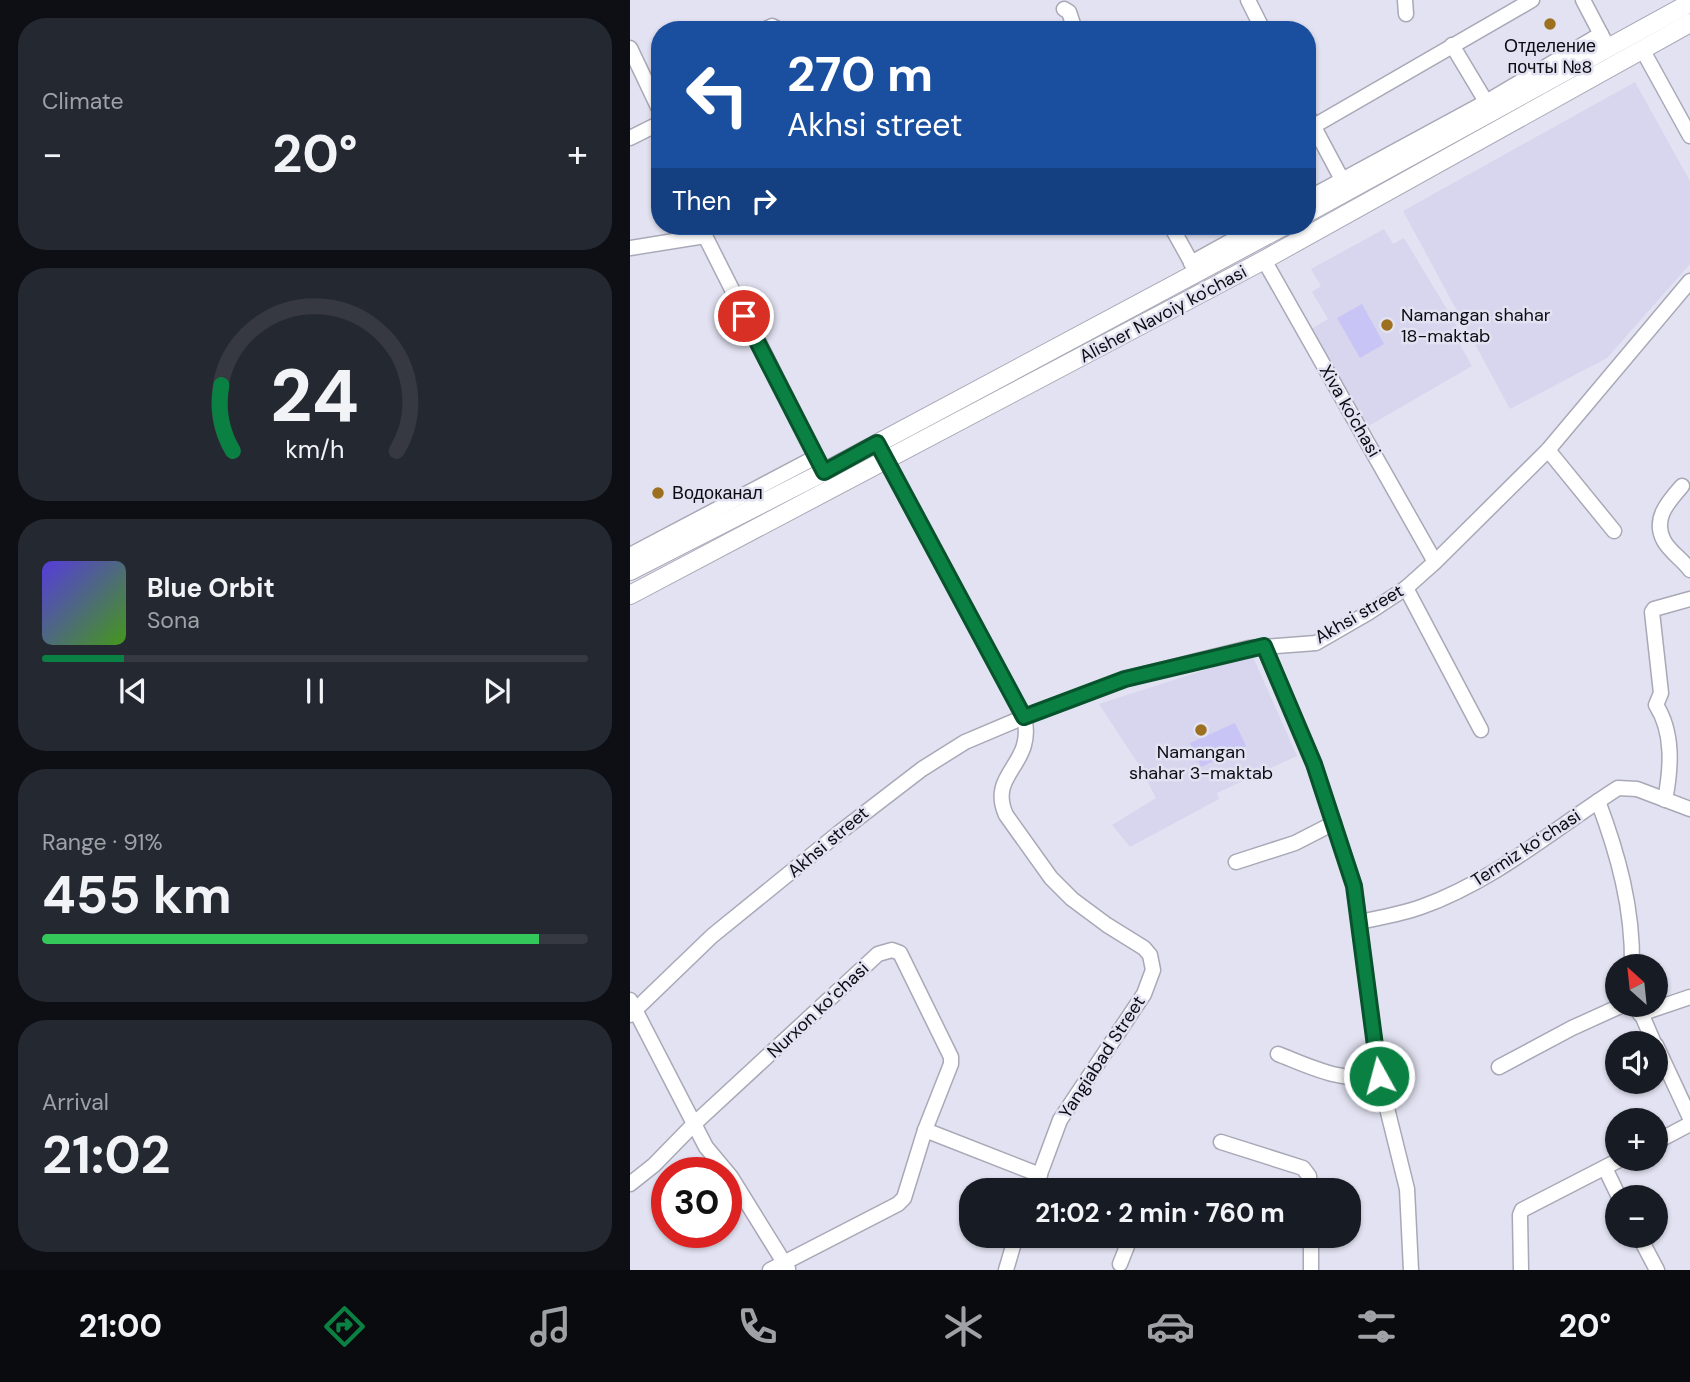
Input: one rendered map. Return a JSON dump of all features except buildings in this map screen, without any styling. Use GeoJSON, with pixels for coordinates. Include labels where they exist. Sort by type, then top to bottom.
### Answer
{"type":"FeatureCollection","features":[{"type":"Feature","properties":{"kind":"main road"},"geometry":{"type":"LineString","coordinates":[[1316,207],[1345,186],[1605,41],[1690,2]]}},
{"type":"Feature","properties":{"kind":"main road","name":"Alisher Navoiy ko'chasi"},"geometry":{"type":"LineString","coordinates":[[1316,231],[1690,23]]}},
{"type":"Feature","properties":{"kind":"main road","name":"Alisher Navoiy ko'chasi"},"geometry":{"type":"LineString","coordinates":[[630,572],[820,465],[877,443],[1194,268],[1265,235]]}},
{"type":"Feature","properties":{"kind":"main road","name":"Alisher Navoiy ko'chasi"},"geometry":{"type":"LineString","coordinates":[[630,595],[1309,235]]}},
{"type":"Feature","properties":{"kind":"street"},"geometry":{"type":"LineString","coordinates":[[1248,0],[1258,21]]}},
{"type":"Feature","properties":{"kind":"street"},"geometry":{"type":"LineString","coordinates":[[1316,119],[1532,0]]}},
{"type":"Feature","properties":{"kind":"street"},"geometry":{"type":"LineString","coordinates":[[1583,0],[1605,41]]}},
{"type":"Feature","properties":{"kind":"street"},"geometry":{"type":"LineString","coordinates":[[1064,9],[1069,12],[1072,21]]}},
{"type":"Feature","properties":{"kind":"street"},"geometry":{"type":"LineString","coordinates":[[1452,45],[1489,107]]}},
{"type":"Feature","properties":{"kind":"street"},"geometry":{"type":"LineString","coordinates":[[630,48],[651,88]]}},
{"type":"Feature","properties":{"kind":"street"},"geometry":{"type":"LineString","coordinates":[[1642,49],[1690,136]]}},
{"type":"Feature","properties":{"kind":"street"},"geometry":{"type":"LineString","coordinates":[[630,138],[651,128]]}},
{"type":"Feature","properties":{"kind":"street"},"geometry":{"type":"LineString","coordinates":[[1316,135],[1345,186],[1316,196]]}},
{"type":"Feature","properties":{"kind":"street"},"geometry":{"type":"LineString","coordinates":[[630,248],[686,235]]}},
{"type":"Feature","properties":{"kind":"street"},"geometry":{"type":"LineString","coordinates":[[630,555],[820,465],[705,235]]}},
{"type":"Feature","properties":{"kind":"street"},"geometry":{"type":"LineString","coordinates":[[1176,235],[1194,268],[1244,235]]}},
{"type":"Feature","properties":{"kind":"street","name":"Xiva ko'chasi"},"geometry":{"type":"LineString","coordinates":[[1264,260],[1436,562]]}},
{"type":"Feature","properties":{"kind":"street","name":"Akhsi street"},"geometry":{"type":"LineString","coordinates":[[632,1008],[712,936],[878,801],[965,742],[1125,679],[1264,646],[1316,643],[1406,588],[1436,562],[1548,450],[1690,281]]}},
{"type":"Feature","properties":{"kind":"street"},"geometry":{"type":"LineString","coordinates":[[877,443],[1024,717]]}},
{"type":"Feature","properties":{"kind":"street"},"geometry":{"type":"LineString","coordinates":[[1548,450],[1614,531]]}},
{"type":"Feature","properties":{"kind":"street"},"geometry":{"type":"LineString","coordinates":[[1682,486],[1665,506],[1661,516],[1661,530],[1664,541],[1690,570]]}},
{"type":"Feature","properties":{"kind":"street"},"geometry":{"type":"LineString","coordinates":[[1406,588],[1481,730]]}},
{"type":"Feature","properties":{"kind":"street"},"geometry":{"type":"LineString","coordinates":[[1665,800],[1670,772],[1668,740],[1662,715],[1656,705],[1661,693],[1652,612],[1654,609],[1690,599]]}},
{"type":"Feature","properties":{"kind":"street"},"geometry":{"type":"LineString","coordinates":[[1264,646],[1314,764],[1354,886],[1379,1076],[1407,1189],[1411,1270]]}},
{"type":"Feature","properties":{"kind":"street","name":"Yangiabad Street"},"geometry":{"type":"LineString","coordinates":[[1024,717],[1027,741],[1000,792],[1001,805],[1006,815],[1051,878],[1072,899],[1144,948],[1150,955],[1153,970],[1144,994],[1060,1120],[1039,1178]]}},
{"type":"Feature","properties":{"kind":"street","name":"Termiz koʻchasi"},"geometry":{"type":"LineString","coordinates":[[1359,922],[1423,906],[1463,888],[1558,830],[1618,788],[1627,787],[1690,808]]}},
{"type":"Feature","properties":{"kind":"street"},"geometry":{"type":"LineString","coordinates":[[1598,801],[1614,845],[1624,884],[1633,934],[1632,954]]}},
{"type":"Feature","properties":{"kind":"street"},"geometry":{"type":"LineString","coordinates":[[1236,862],[1295,843],[1334,823]]}},
{"type":"Feature","properties":{"kind":"street","name":"Nurxon koʻchasi"},"geometry":{"type":"LineString","coordinates":[[630,1184],[877,954],[892,950],[900,953],[903,958],[951,1057],[951,1064],[925,1130]]}},
{"type":"Feature","properties":{"kind":"street"},"geometry":{"type":"LineString","coordinates":[[1668,1002],[1690,996]]}},
{"type":"Feature","properties":{"kind":"street"},"geometry":{"type":"LineString","coordinates":[[632,1008],[706,1147],[731,1177],[746,1205],[767,1232],[787,1266]]}},
{"type":"Feature","properties":{"kind":"street"},"geometry":{"type":"LineString","coordinates":[[1499,1067],[1605,1013]]}},
{"type":"Feature","properties":{"kind":"street"},"geometry":{"type":"LineString","coordinates":[[1278,1054],[1340,1077],[1360,1079],[1379,1076]]}},
{"type":"Feature","properties":{"kind":"street"},"geometry":{"type":"LineString","coordinates":[[1668,1071],[1690,1118]]}},
{"type":"Feature","properties":{"kind":"street"},"geometry":{"type":"LineString","coordinates":[[1668,1136],[1690,1124]]}},
{"type":"Feature","properties":{"kind":"street"},"geometry":{"type":"LineString","coordinates":[[770,1270],[787,1266],[898,1204],[904,1198],[925,1130],[1040,1175]]}},
{"type":"Feature","properties":{"kind":"street"},"geometry":{"type":"LineString","coordinates":[[1221,1142],[1303,1168],[1310,1178]]}},
{"type":"Feature","properties":{"kind":"street"},"geometry":{"type":"LineString","coordinates":[[1521,1270],[1521,1212],[1605,1168]]}},
{"type":"Feature","properties":{"kind":"street"},"geometry":{"type":"LineString","coordinates":[[1006,1270],[1013,1248]]}},
{"type":"Feature","properties":{"kind":"street"},"geometry":{"type":"LineString","coordinates":[[1120,1268],[1127,1248]]}},
{"type":"Feature","properties":{"kind":"street"},"geometry":{"type":"LineString","coordinates":[[1311,1248],[1311,1270]]}},
{"type":"Feature","properties":{"kind":"street"},"geometry":{"type":"LineString","coordinates":[[1645,1248],[1657,1270]]}},
{"type":"Feature","properties":{"kind":"shaded area"},"geometry":{"type":"Polygon","coordinates":[[[1635,82],[1690,181],[1690,264],[1607,358],[1510,409],[1403,211],[1635,82]]]}},
{"type":"Feature","properties":{"kind":"shaded area","name":"Namangan shahar 18-maktab"},"geometry":{"type":"Polygon","coordinates":[[[1384,229],[1393,244],[1404,238],[1466,341],[1460,345],[1472,366],[1365,428],[1308,331],[1328,319],[1312,292],[1321,286],[1311,269],[1384,229]]]}},
{"type":"Feature","properties":{"kind":"shaded area"},"geometry":{"type":"Polygon","coordinates":[[[1362,304],[1384,344],[1360,358],[1337,318],[1362,304]]]}},
{"type":"Feature","properties":{"kind":"shaded area","name":"Namangan shahar 3-maktab"},"geometry":{"type":"Polygon","coordinates":[[[1253,657],[1297,756],[1217,793],[1219,799],[1130,847],[1112,825],[1156,798],[1139,765],[1099,704],[1239,659],[1253,657]]]}},
{"type":"Feature","properties":{"kind":"shaded area"},"geometry":{"type":"Polygon","coordinates":[[[1235,723],[1246,746],[1201,767],[1190,743],[1235,723]]]}},
{"type":"Feature","properties":{"kind":"place","name":"Отделение почты №8"},"geometry":{"type":"Point","coordinates":[1550,24]}},
{"type":"Feature","properties":{"kind":"place","name":"Namangan shahar 18-maktab"},"geometry":{"type":"Point","coordinates":[1387,325]}},
{"type":"Feature","properties":{"kind":"place","name":"Водоканал"},"geometry":{"type":"Point","coordinates":[658,493]}},
{"type":"Feature","properties":{"kind":"place","name":"Namangan shahar 3-maktab"},"geometry":{"type":"Point","coordinates":[1201,730]}},
{"type":"Feature","properties":{"kind":"route"},"geometry":{"type":"LineString","coordinates":[[744,316],[824,472],[877,443],[1024,717],[1125,679],[1264,646],[1314,764],[1354,886],[1379,1076]]}}]}
